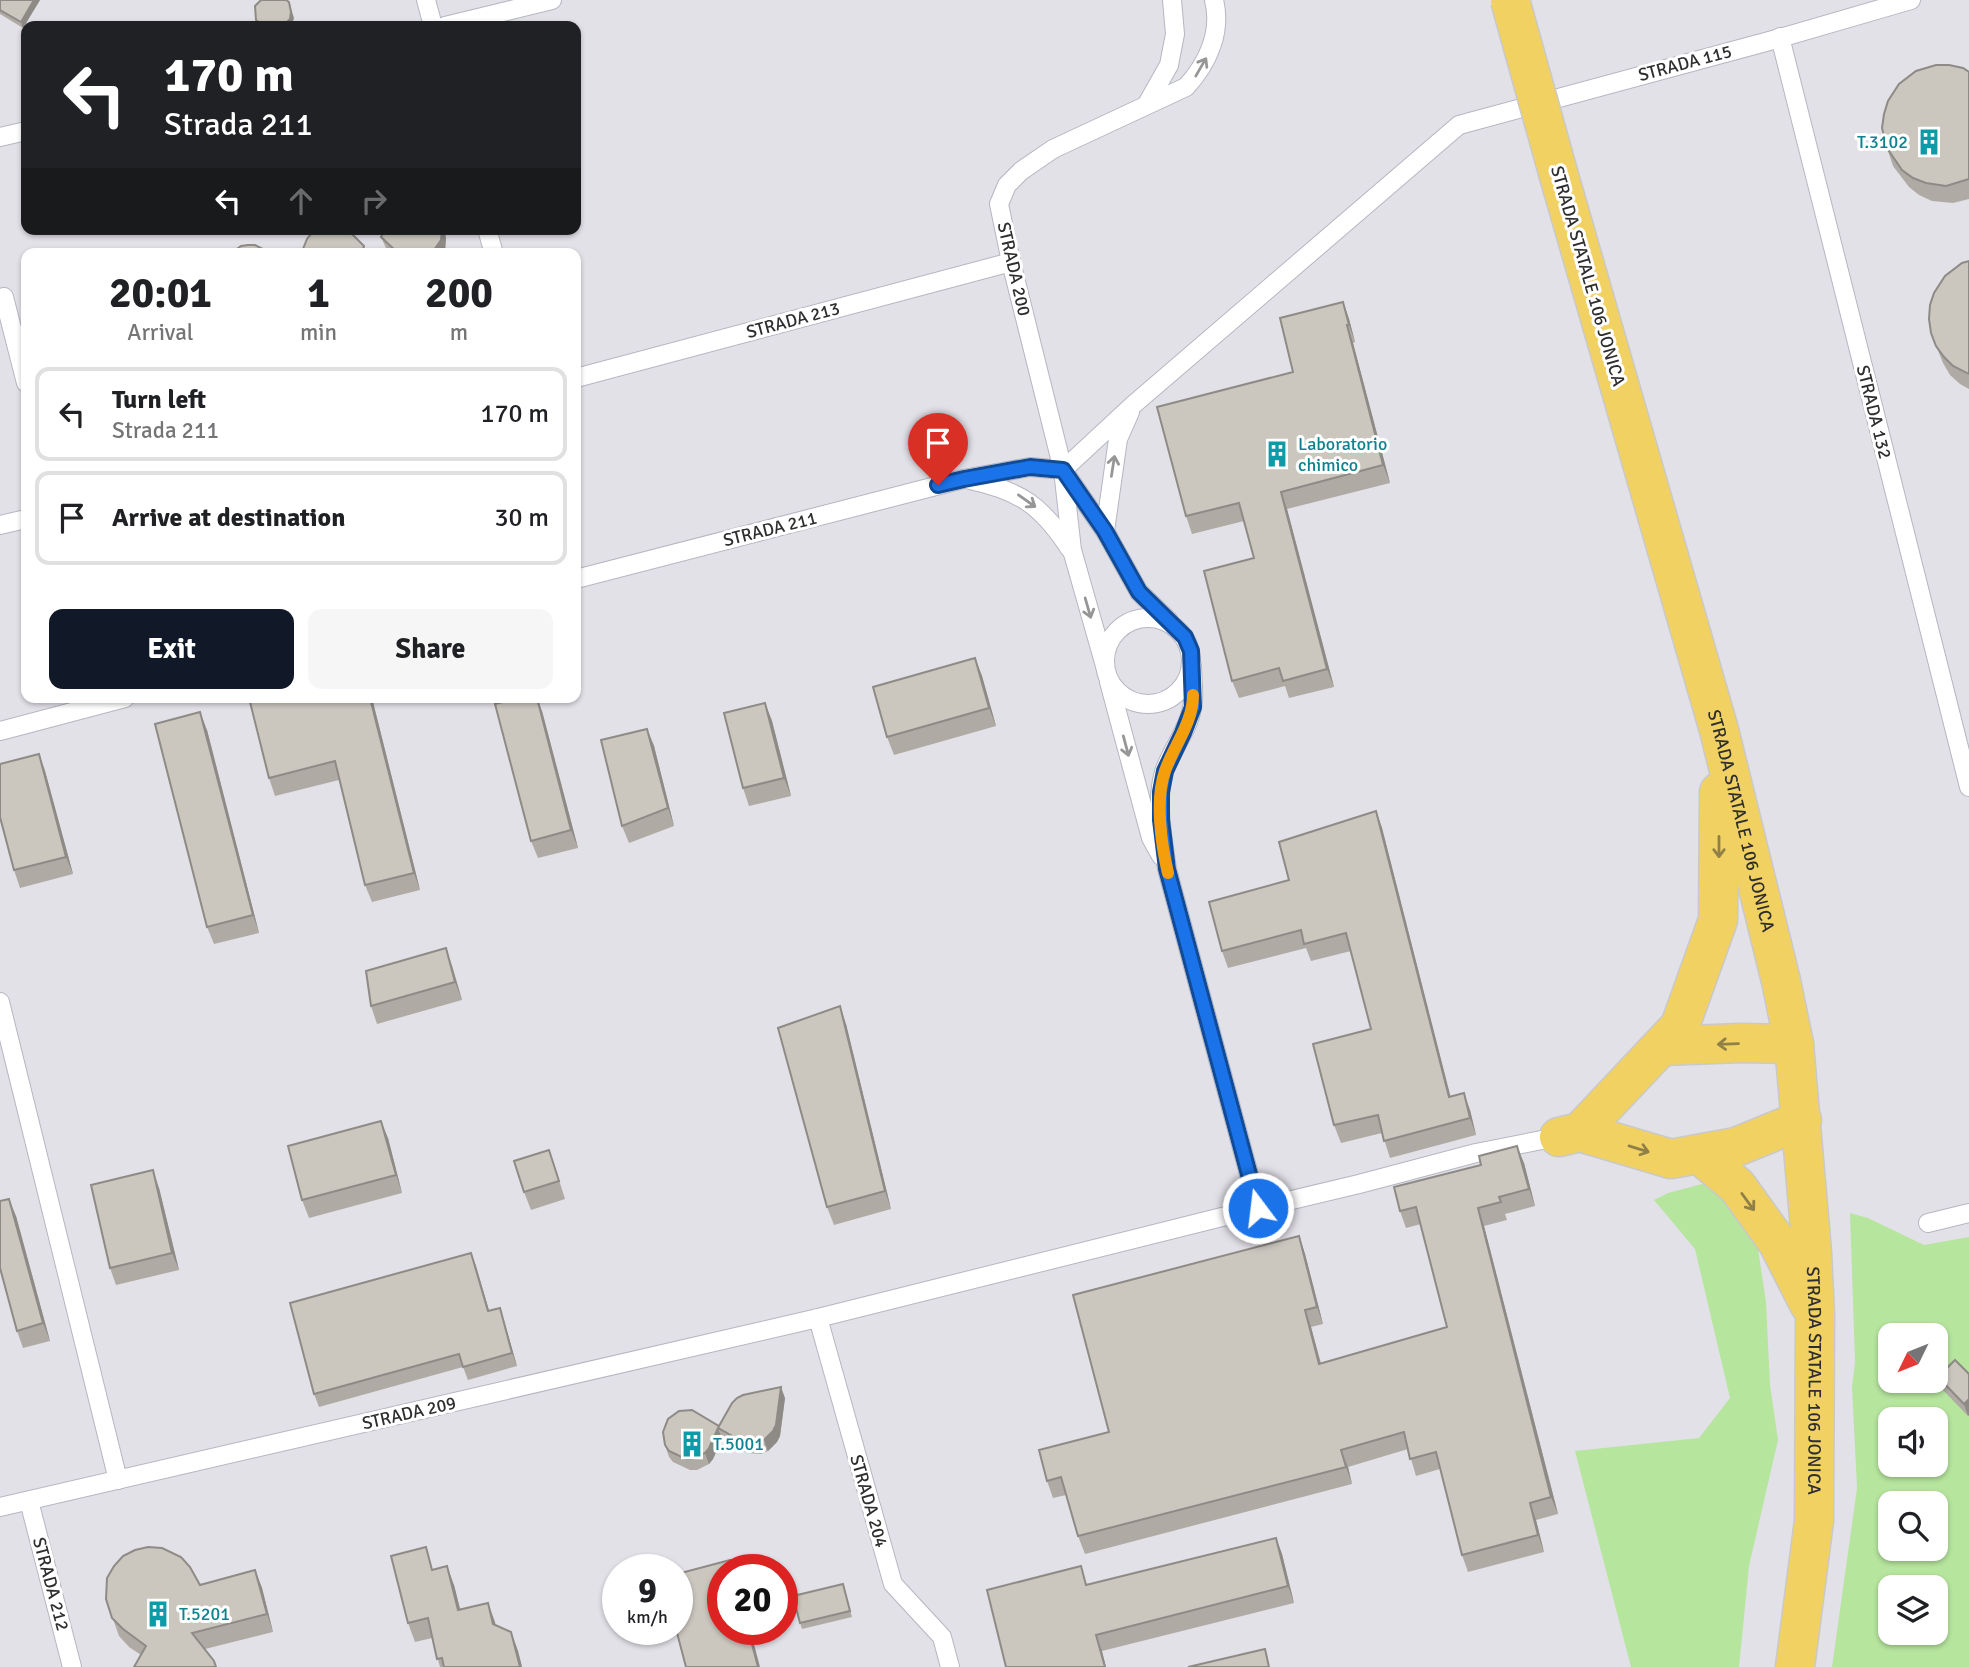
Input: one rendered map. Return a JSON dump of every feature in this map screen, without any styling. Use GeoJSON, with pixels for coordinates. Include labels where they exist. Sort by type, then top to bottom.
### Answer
{"type":"FeatureCollection","features":[{"type":"Feature","properties":{"kind":"main road","name":"STRADA STATALE 106 JONICA"},"geometry":{"type":"LineString","coordinates":[[1510,0],[1719,730],[1794,1044],[1815,1315],[1814,1521],[1795,1667]]}},
{"type":"Feature","properties":{"kind":"main road"},"geometry":{"type":"LineString","coordinates":[[1569,1135],[1662,1046],[1679,1026],[1718,920],[1719,730]]}},
{"type":"Feature","properties":{"kind":"main road"},"geometry":{"type":"LineString","coordinates":[[1662,1046],[1794,1044]]}},
{"type":"Feature","properties":{"kind":"main road"},"geometry":{"type":"LineString","coordinates":[[1569,1135],[1671,1159],[1736,1147],[1801,1119]]}},
{"type":"Feature","properties":{"kind":"main road"},"geometry":{"type":"LineString","coordinates":[[1700,1155],[1737,1186],[1778,1242],[1815,1315]]}},
{"type":"Feature","properties":{"kind":"lane"},"geometry":{"type":"LineString","coordinates":[[426,0],[432,21]]}},
{"type":"Feature","properties":{"kind":"lane"},"geometry":{"type":"LineString","coordinates":[[466,21],[552,0]]}},
{"type":"Feature","properties":{"kind":"lane"},"geometry":{"type":"LineString","coordinates":[[1147,104],[1169,65],[1175,34],[1172,0]]}},
{"type":"Feature","properties":{"kind":"lane","name":"STRADA 200"},"geometry":{"type":"LineString","coordinates":[[1063,470],[999,204],[1007,185],[1021,171],[1053,149],[1186,87],[1200,72],[1214,41],[1217,14],[1214,0]]}},
{"type":"Feature","properties":{"kind":"lane","name":"STRADA 115"},"geometry":{"type":"LineString","coordinates":[[1133,405],[1459,125],[1911,0]]}},
{"type":"Feature","properties":{"kind":"lane","name":"STRADA 132"},"geometry":{"type":"LineString","coordinates":[[1780,37],[1969,788]]}},
{"type":"Feature","properties":{"kind":"lane"},"geometry":{"type":"LineString","coordinates":[[0,137],[21,132]]}},
{"type":"Feature","properties":{"kind":"lane","name":"STRADA 213"},"geometry":{"type":"LineString","coordinates":[[581,377],[1011,262]]}},
{"type":"Feature","properties":{"kind":"lane"},"geometry":{"type":"LineString","coordinates":[[4,297],[21,363]]}},
{"type":"Feature","properties":{"kind":"lane"},"geometry":{"type":"LineString","coordinates":[[1063,470],[1133,405]]}},
{"type":"Feature","properties":{"kind":"lane"},"geometry":{"type":"LineString","coordinates":[[1105,531],[1118,439],[1133,405]]}},
{"type":"Feature","properties":{"kind":"lane","name":"STRADA 211"},"geometry":{"type":"LineString","coordinates":[[581,572],[964,479],[1030,467],[1063,470]]}},
{"type":"Feature","properties":{"kind":"lane"},"geometry":{"type":"LineString","coordinates":[[1063,470],[1105,531],[1139,592],[1185,637],[1191,651],[1193,707],[1165,771],[1161,792],[1161,820],[1167,869],[1258,1208]]}},
{"type":"Feature","properties":{"kind":"lane"},"geometry":{"type":"LineString","coordinates":[[1063,470],[1072,550],[1151,838],[1167,869]]}},
{"type":"Feature","properties":{"kind":"lane","name":"STRADA 211"},"geometry":{"type":"LineString","coordinates":[[964,479],[1014,492],[1032,504],[1055,526],[1072,550]]}},
{"type":"Feature","properties":{"kind":"lane"},"geometry":{"type":"LineString","coordinates":[[0,525],[21,520]]}},
{"type":"Feature","properties":{"kind":"lane"},"geometry":{"type":"LineString","coordinates":[[1175,626],[1148,617],[1121,627],[1106,651],[1107,673],[1117,692],[1128,700],[1156,704],[1170,699],[1181,690],[1189,678],[1192,665]]}},
{"type":"Feature","properties":{"kind":"lane"},"geometry":{"type":"LineString","coordinates":[[0,731],[106,703]]}},
{"type":"Feature","properties":{"kind":"lane"},"geometry":{"type":"LineString","coordinates":[[0,1002],[118,1480]]}},
{"type":"Feature","properties":{"kind":"lane","name":"STRADA 209"},"geometry":{"type":"LineString","coordinates":[[0,1507],[818,1318],[1476,1153],[1569,1135]]}},
{"type":"Feature","properties":{"kind":"lane"},"geometry":{"type":"LineString","coordinates":[[1928,1223],[1969,1213]]}},
{"type":"Feature","properties":{"kind":"lane","name":"STRADA 204"},"geometry":{"type":"LineString","coordinates":[[818,1318],[893,1584],[942,1637],[950,1667]]}},
{"type":"Feature","properties":{"kind":"lane","name":"STRADA 212"},"geometry":{"type":"LineString","coordinates":[[29,1501],[72,1667]]}},
{"type":"Feature","properties":{"kind":"shaded area"},"geometry":{"type":"Polygon","coordinates":[[[0,0],[1969,0],[1969,1667],[0,1667],[0,0]]]}},
{"type":"Feature","properties":{"kind":"green space"},"geometry":{"type":"Polygon","coordinates":[[[1702,1184],[1723,1188],[1744,1217],[1758,1249],[1766,1302],[1770,1385],[1778,1440],[1749,1566],[1739,1667],[1631,1667],[1575,1451],[1699,1438],[1730,1398],[1695,1249],[1654,1200],[1668,1193],[1702,1184]]]}},
{"type":"Feature","properties":{"kind":"green space"},"geometry":{"type":"Polygon","coordinates":[[[1850,1213],[1868,1218],[1924,1245],[1969,1237],[1969,1667],[1832,1667],[1857,1488],[1852,1387],[1855,1362],[1850,1213]]]}},
{"type":"Feature","properties":{"kind":"building"},"geometry":{"type":"Polygon","coordinates":[[[0,0],[34,0],[21,22],[0,10],[0,0]]]}},
{"type":"Feature","properties":{"kind":"building"},"geometry":{"type":"Polygon","coordinates":[[[261,0],[286,0],[289,2],[290,19],[257,21],[255,6],[261,0]]]}},
{"type":"Feature","properties":{"kind":"building","name":"T.3102"},"geometry":{"type":"Polygon","coordinates":[[[1936,65],[1949,65],[1969,72],[1969,179],[1946,186],[1926,183],[1902,170],[1887,148],[1882,128],[1888,101],[1899,84],[1916,71],[1936,65]]]}},
{"type":"Feature","properties":{"kind":"building"},"geometry":{"type":"Polygon","coordinates":[[[310,235],[353,235],[364,246],[303,248],[310,235]]]}},
{"type":"Feature","properties":{"kind":"building"},"geometry":{"type":"Polygon","coordinates":[[[441,235],[435,248],[393,248],[381,237],[441,235]]]}},
{"type":"Feature","properties":{"kind":"building"},"geometry":{"type":"Polygon","coordinates":[[[255,245],[261,248],[238,248],[255,245]]]}},
{"type":"Feature","properties":{"kind":"building"},"geometry":{"type":"Polygon","coordinates":[[[1969,261],[1969,374],[1953,366],[1936,346],[1929,319],[1934,293],[1945,276],[1969,261]]]}},
{"type":"Feature","properties":{"kind":"building"},"geometry":{"type":"Polygon","coordinates":[[[1343,302],[1383,465],[1281,492],[1327,669],[1283,681],[1279,668],[1232,681],[1204,571],[1254,558],[1239,503],[1186,516],[1157,407],[1293,372],[1280,318],[1343,302]]]}},
{"type":"Feature","properties":{"kind":"building"},"geometry":{"type":"Polygon","coordinates":[[[975,658],[989,708],[887,737],[873,687],[975,658]]]}},
{"type":"Feature","properties":{"kind":"building"},"geometry":{"type":"Polygon","coordinates":[[[250,703],[371,703],[414,873],[365,885],[335,761],[269,778],[250,703]]]}},
{"type":"Feature","properties":{"kind":"building"},"geometry":{"type":"Polygon","coordinates":[[[538,703],[571,830],[531,841],[495,704],[538,703]]]}},
{"type":"Feature","properties":{"kind":"building"},"geometry":{"type":"Polygon","coordinates":[[[765,703],[784,778],[743,788],[724,713],[765,703]]]}},
{"type":"Feature","properties":{"kind":"building"},"geometry":{"type":"Polygon","coordinates":[[[200,712],[253,915],[207,927],[155,724],[200,712]]]}},
{"type":"Feature","properties":{"kind":"building"},"geometry":{"type":"Polygon","coordinates":[[[647,729],[668,808],[622,826],[601,740],[647,729]]]}},
{"type":"Feature","properties":{"kind":"building"},"geometry":{"type":"Polygon","coordinates":[[[39,754],[66,857],[14,870],[0,817],[0,764],[39,754]]]}},
{"type":"Feature","properties":{"kind":"building"},"geometry":{"type":"Polygon","coordinates":[[[1376,811],[1449,1097],[1464,1093],[1470,1118],[1384,1141],[1378,1115],[1334,1125],[1313,1044],[1371,1029],[1346,933],[1304,944],[1301,930],[1222,951],[1209,902],[1289,880],[1279,842],[1376,811]]]}},
{"type":"Feature","properties":{"kind":"building"},"geometry":{"type":"Polygon","coordinates":[[[446,948],[455,982],[371,1006],[366,971],[446,948]]]}},
{"type":"Feature","properties":{"kind":"building"},"geometry":{"type":"Polygon","coordinates":[[[840,1006],[885,1191],[827,1207],[778,1028],[840,1006]]]}},
{"type":"Feature","properties":{"kind":"building"},"geometry":{"type":"Polygon","coordinates":[[[381,1121],[396,1175],[302,1200],[288,1146],[381,1121]]]}},
{"type":"Feature","properties":{"kind":"building"},"geometry":{"type":"Polygon","coordinates":[[[1517,1146],[1529,1189],[1499,1197],[1501,1202],[1478,1208],[1551,1497],[1530,1503],[1538,1535],[1462,1555],[1436,1452],[1410,1459],[1404,1432],[1341,1450],[1346,1467],[1078,1536],[1061,1477],[1047,1481],[1039,1450],[1109,1432],[1073,1295],[1299,1236],[1317,1307],[1305,1310],[1319,1364],[1447,1327],[1416,1207],[1400,1211],[1394,1187],[1481,1165],[1479,1156],[1517,1146]]]}},
{"type":"Feature","properties":{"kind":"building"},"geometry":{"type":"Polygon","coordinates":[[[549,1150],[559,1181],[524,1192],[514,1161],[549,1150]]]}},
{"type":"Feature","properties":{"kind":"building"},"geometry":{"type":"Polygon","coordinates":[[[153,1170],[172,1253],[110,1268],[91,1185],[153,1170]]]}},
{"type":"Feature","properties":{"kind":"building"},"geometry":{"type":"Polygon","coordinates":[[[9,1199],[43,1323],[17,1331],[0,1268],[0,1201],[9,1199]]]}},
{"type":"Feature","properties":{"kind":"building"},"geometry":{"type":"Polygon","coordinates":[[[471,1253],[488,1311],[500,1308],[512,1353],[463,1367],[459,1354],[314,1394],[290,1303],[471,1253]]]}},
{"type":"Feature","properties":{"kind":"building"},"geometry":{"type":"Polygon","coordinates":[[[1955,1360],[1969,1374],[1969,1399],[1964,1404],[1948,1387],[1948,1367],[1955,1360]]]}},
{"type":"Feature","properties":{"kind":"building"},"geometry":{"type":"Polygon","coordinates":[[[781,1387],[776,1425],[764,1440],[757,1443],[743,1442],[718,1428],[705,1453],[693,1459],[686,1459],[669,1451],[665,1445],[663,1432],[668,1419],[679,1411],[692,1410],[719,1426],[737,1398],[781,1387]]]}},
{"type":"Feature","properties":{"kind":"building"},"geometry":{"type":"Polygon","coordinates":[[[1276,1538],[1288,1586],[1096,1635],[1105,1667],[1006,1667],[987,1590],[1081,1566],[1086,1585],[1276,1538]]]}},
{"type":"Feature","properties":{"kind":"building"},"geometry":{"type":"Polygon","coordinates":[[[148,1547],[162,1548],[181,1557],[200,1585],[255,1570],[267,1614],[192,1633],[216,1667],[134,1667],[146,1646],[112,1618],[106,1599],[107,1578],[123,1556],[148,1547]]]}},
{"type":"Feature","properties":{"kind":"building"},"geometry":{"type":"Polygon","coordinates":[[[426,1547],[432,1570],[447,1566],[458,1610],[488,1603],[493,1624],[511,1632],[520,1667],[444,1667],[442,1658],[437,1659],[428,1618],[408,1623],[391,1556],[426,1547]]]}},
{"type":"Feature","properties":{"kind":"building"},"geometry":{"type":"Polygon","coordinates":[[[707,1566],[707,1645],[752,1645],[758,1667],[686,1667],[680,1645],[693,1645],[693,1570],[707,1566]]]}},
{"type":"Feature","properties":{"kind":"building"},"geometry":{"type":"Polygon","coordinates":[[[843,1584],[850,1611],[800,1623],[798,1595],[843,1584]]]}},
{"type":"Feature","properties":{"kind":"building"},"geometry":{"type":"Polygon","coordinates":[[[1265,1649],[1269,1667],[1188,1667],[1265,1649]]]}},
{"type":"Feature","properties":{"kind":"slow traffic"},"geometry":{"type":"LineString","coordinates":[[1168,873],[1161,820],[1161,792],[1165,771],[1193,707],[1193,695]]}},
{"type":"Feature","properties":{"kind":"place","name":"T.3102"},"geometry":{"type":"Point","coordinates":[1929,142]}},
{"type":"Feature","properties":{"kind":"place","name":"Laboratorio chimico"},"geometry":{"type":"Point","coordinates":[1277,454]}},
{"type":"Feature","properties":{"kind":"place","name":"T.5001"},"geometry":{"type":"Point","coordinates":[692,1444]}},
{"type":"Feature","properties":{"kind":"place","name":"T.5201"},"geometry":{"type":"Point","coordinates":[158,1614]}},
{"type":"Feature","properties":{"kind":"route"},"geometry":{"type":"LineString","coordinates":[[938,485],[1030,467],[1063,470],[1105,531],[1139,592],[1185,637],[1191,651],[1193,707],[1165,771],[1161,792],[1161,820],[1167,869],[1258,1208]]}}]}
